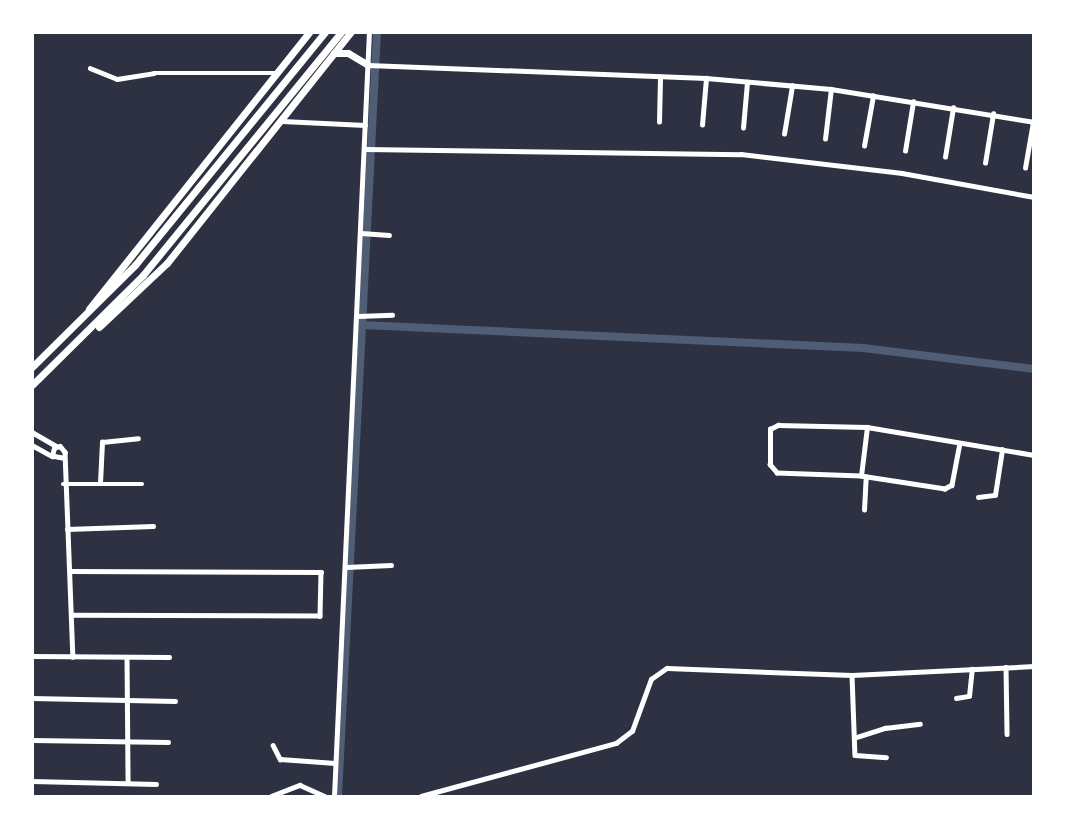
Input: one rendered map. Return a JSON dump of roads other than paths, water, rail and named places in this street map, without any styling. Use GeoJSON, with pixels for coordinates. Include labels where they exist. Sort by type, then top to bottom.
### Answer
{"type":"FeatureCollection","features":[{"type":"Feature","properties":{"kind":"main road"},"geometry":{"type":"LineString","coordinates":[[68,335],[309,32]]}},
{"type":"Feature","properties":{"kind":"main road"},"geometry":{"type":"LineString","coordinates":[[32,367],[68,335],[135,265],[325,32]]}},
{"type":"Feature","properties":{"kind":"main road"},"geometry":{"type":"LineString","coordinates":[[32,385],[78,343],[150,283],[282,121],[347,33]]}},
{"type":"Feature","properties":{"kind":"main road"},"geometry":{"type":"LineString","coordinates":[[78,343],[144,275],[347,33]]}},
{"type":"Feature","properties":{"kind":"main road"},"geometry":{"type":"LineString","coordinates":[[334,53],[348,53],[372,65]]}},
{"type":"Feature","properties":{"kind":"street"},"geometry":{"type":"LineString","coordinates":[[334,796],[363,233],[365,125],[372,65],[369,32]]}},
{"type":"Feature","properties":{"kind":"street"},"geometry":{"type":"LineString","coordinates":[[372,65],[706,78],[831,89],[992,114],[1033,122],[1025,168]]}},
{"type":"Feature","properties":{"kind":"street"},"geometry":{"type":"LineString","coordinates":[[90,68],[117,80],[154,73],[278,72]]}},
{"type":"Feature","properties":{"kind":"street"},"geometry":{"type":"LineString","coordinates":[[659,122],[660,76]]}},
{"type":"Feature","properties":{"kind":"street"},"geometry":{"type":"LineString","coordinates":[[702,125],[706,78]]}},
{"type":"Feature","properties":{"kind":"street"},"geometry":{"type":"LineString","coordinates":[[743,128],[747,82]]}},
{"type":"Feature","properties":{"kind":"street"},"geometry":{"type":"LineString","coordinates":[[784,134],[792,86]]}},
{"type":"Feature","properties":{"kind":"street"},"geometry":{"type":"LineString","coordinates":[[825,139],[831,89]]}},
{"type":"Feature","properties":{"kind":"street"},"geometry":{"type":"LineString","coordinates":[[864,146],[873,96]]}},
{"type":"Feature","properties":{"kind":"street"},"geometry":{"type":"LineString","coordinates":[[905,151],[913,102]]}},
{"type":"Feature","properties":{"kind":"street"},"geometry":{"type":"LineString","coordinates":[[945,157],[953,108]]}},
{"type":"Feature","properties":{"kind":"street"},"geometry":{"type":"LineString","coordinates":[[985,163],[992,114]]}},
{"type":"Feature","properties":{"kind":"street"},"geometry":{"type":"LineString","coordinates":[[282,121],[365,125]]}},
{"type":"Feature","properties":{"kind":"street"},"geometry":{"type":"LineString","coordinates":[[365,149],[741,154],[902,173],[1034,198]]}},
{"type":"Feature","properties":{"kind":"street"},"geometry":{"type":"LineString","coordinates":[[363,233],[389,235]]}},
{"type":"Feature","properties":{"kind":"street"},"geometry":{"type":"LineString","coordinates":[[359,316],[377,317],[392,315]]}},
{"type":"Feature","properties":{"kind":"street"},"geometry":{"type":"LineString","coordinates":[[960,443],[950,488],[863,476],[777,473],[770,464],[770,429],[867,427],[1034,455]]}},
{"type":"Feature","properties":{"kind":"street"},"geometry":{"type":"LineString","coordinates":[[864,510],[863,476],[867,427]]}},
{"type":"Feature","properties":{"kind":"street"},"geometry":{"type":"LineString","coordinates":[[32,432],[56,446],[64,448],[62,458],[63,484],[70,571],[73,657]]}},
{"type":"Feature","properties":{"kind":"street"},"geometry":{"type":"LineString","coordinates":[[100,483],[102,442],[138,438]]}},
{"type":"Feature","properties":{"kind":"street"},"geometry":{"type":"LineString","coordinates":[[32,445],[52,456],[62,458]]}},
{"type":"Feature","properties":{"kind":"street"},"geometry":{"type":"LineString","coordinates":[[52,456],[56,446]]}},
{"type":"Feature","properties":{"kind":"street"},"geometry":{"type":"LineString","coordinates":[[978,497],[995,495],[1002,450]]}},
{"type":"Feature","properties":{"kind":"street"},"geometry":{"type":"LineString","coordinates":[[63,484],[142,484]]}},
{"type":"Feature","properties":{"kind":"street"},"geometry":{"type":"LineString","coordinates":[[67,529],[153,526]]}},
{"type":"Feature","properties":{"kind":"street"},"geometry":{"type":"LineString","coordinates":[[347,567],[391,566]]}},
{"type":"Feature","properties":{"kind":"street"},"geometry":{"type":"LineString","coordinates":[[70,571],[321,572],[320,616],[72,615]]}},
{"type":"Feature","properties":{"kind":"street"},"geometry":{"type":"LineString","coordinates":[[32,656],[169,657]]}},
{"type":"Feature","properties":{"kind":"street"},"geometry":{"type":"LineString","coordinates":[[127,657],[128,783]]}},
{"type":"Feature","properties":{"kind":"street"},"geometry":{"type":"LineString","coordinates":[[421,796],[616,743],[632,731],[651,679],[667,668],[852,675],[1034,666]]}},
{"type":"Feature","properties":{"kind":"street"},"geometry":{"type":"LineString","coordinates":[[1006,667],[1007,734]]}},
{"type":"Feature","properties":{"kind":"street"},"geometry":{"type":"LineString","coordinates":[[956,698],[969,696],[972,669]]}},
{"type":"Feature","properties":{"kind":"street"},"geometry":{"type":"LineString","coordinates":[[852,675],[855,756],[886,756]]}},
{"type":"Feature","properties":{"kind":"street"},"geometry":{"type":"LineString","coordinates":[[32,698],[175,701]]}},
{"type":"Feature","properties":{"kind":"street"},"geometry":{"type":"LineString","coordinates":[[854,738],[885,728],[920,724]]}},
{"type":"Feature","properties":{"kind":"street"},"geometry":{"type":"LineString","coordinates":[[32,740],[168,742]]}},
{"type":"Feature","properties":{"kind":"street"},"geometry":{"type":"LineString","coordinates":[[273,745],[280,759],[336,763]]}},
{"type":"Feature","properties":{"kind":"street"},"geometry":{"type":"LineString","coordinates":[[32,781],[156,784]]}},
{"type":"Feature","properties":{"kind":"street"},"geometry":{"type":"LineString","coordinates":[[272,796],[300,785],[325,796]]}},
{"type":"Feature","properties":{"kind":"waterway"},"geometry":{"type":"LineString","coordinates":[[338,796],[377,32]]}},
{"type":"Feature","properties":{"kind":"waterway"},"geometry":{"type":"LineString","coordinates":[[362,325],[863,348],[1034,369]]}}]}
